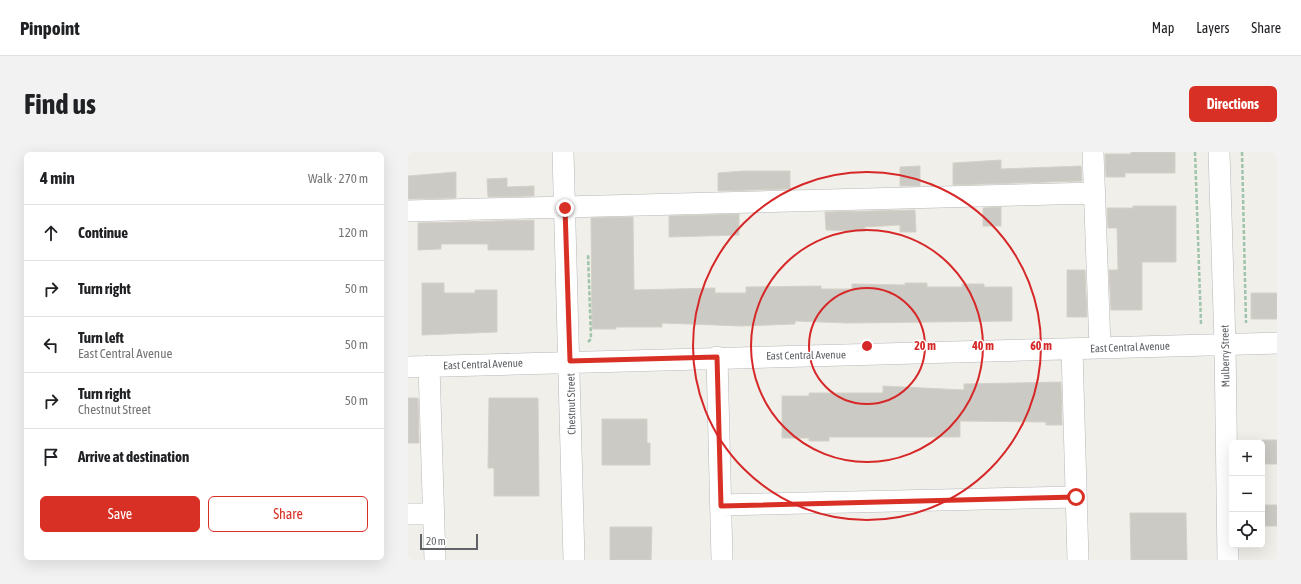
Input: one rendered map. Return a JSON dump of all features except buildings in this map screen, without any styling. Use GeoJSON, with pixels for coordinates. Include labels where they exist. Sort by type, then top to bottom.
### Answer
{"type":"FeatureCollection","features":[{"type":"Feature","properties":{"kind":"street","name":"Chestnut Street"},"geometry":{"type":"LineString","coordinates":[[563,152],[570,361],[574,560]]}},
{"type":"Feature","properties":{"kind":"street"},"geometry":{"type":"LineString","coordinates":[[1093,152],[1100,348]]}},
{"type":"Feature","properties":{"kind":"street","name":"Mulberry Street"},"geometry":{"type":"LineString","coordinates":[[1219,152],[1225,344],[1228,560]]}},
{"type":"Feature","properties":{"kind":"street"},"geometry":{"type":"LineString","coordinates":[[408,211],[1095,193]]}},
{"type":"Feature","properties":{"kind":"street","name":"East Central Avenue"},"geometry":{"type":"LineString","coordinates":[[408,367],[570,361],[1277,343]]}},
{"type":"Feature","properties":{"kind":"street"},"geometry":{"type":"LineString","coordinates":[[1072,349],[1078,560]]}},
{"type":"Feature","properties":{"kind":"street"},"geometry":{"type":"LineString","coordinates":[[717,357],[722,560]]}},
{"type":"Feature","properties":{"kind":"street"},"geometry":{"type":"LineString","coordinates":[[429,366],[435,560]]}},
{"type":"Feature","properties":{"kind":"street"},"geometry":{"type":"LineString","coordinates":[[721,506],[1076,497]]}},
{"type":"Feature","properties":{"kind":"street"},"geometry":{"type":"LineString","coordinates":[[408,514],[434,514]]}},
{"type":"Feature","properties":{"kind":"route"},"geometry":{"type":"LineString","coordinates":[[565,208],[570,361],[717,357],[721,506],[1076,497]]}}]}
